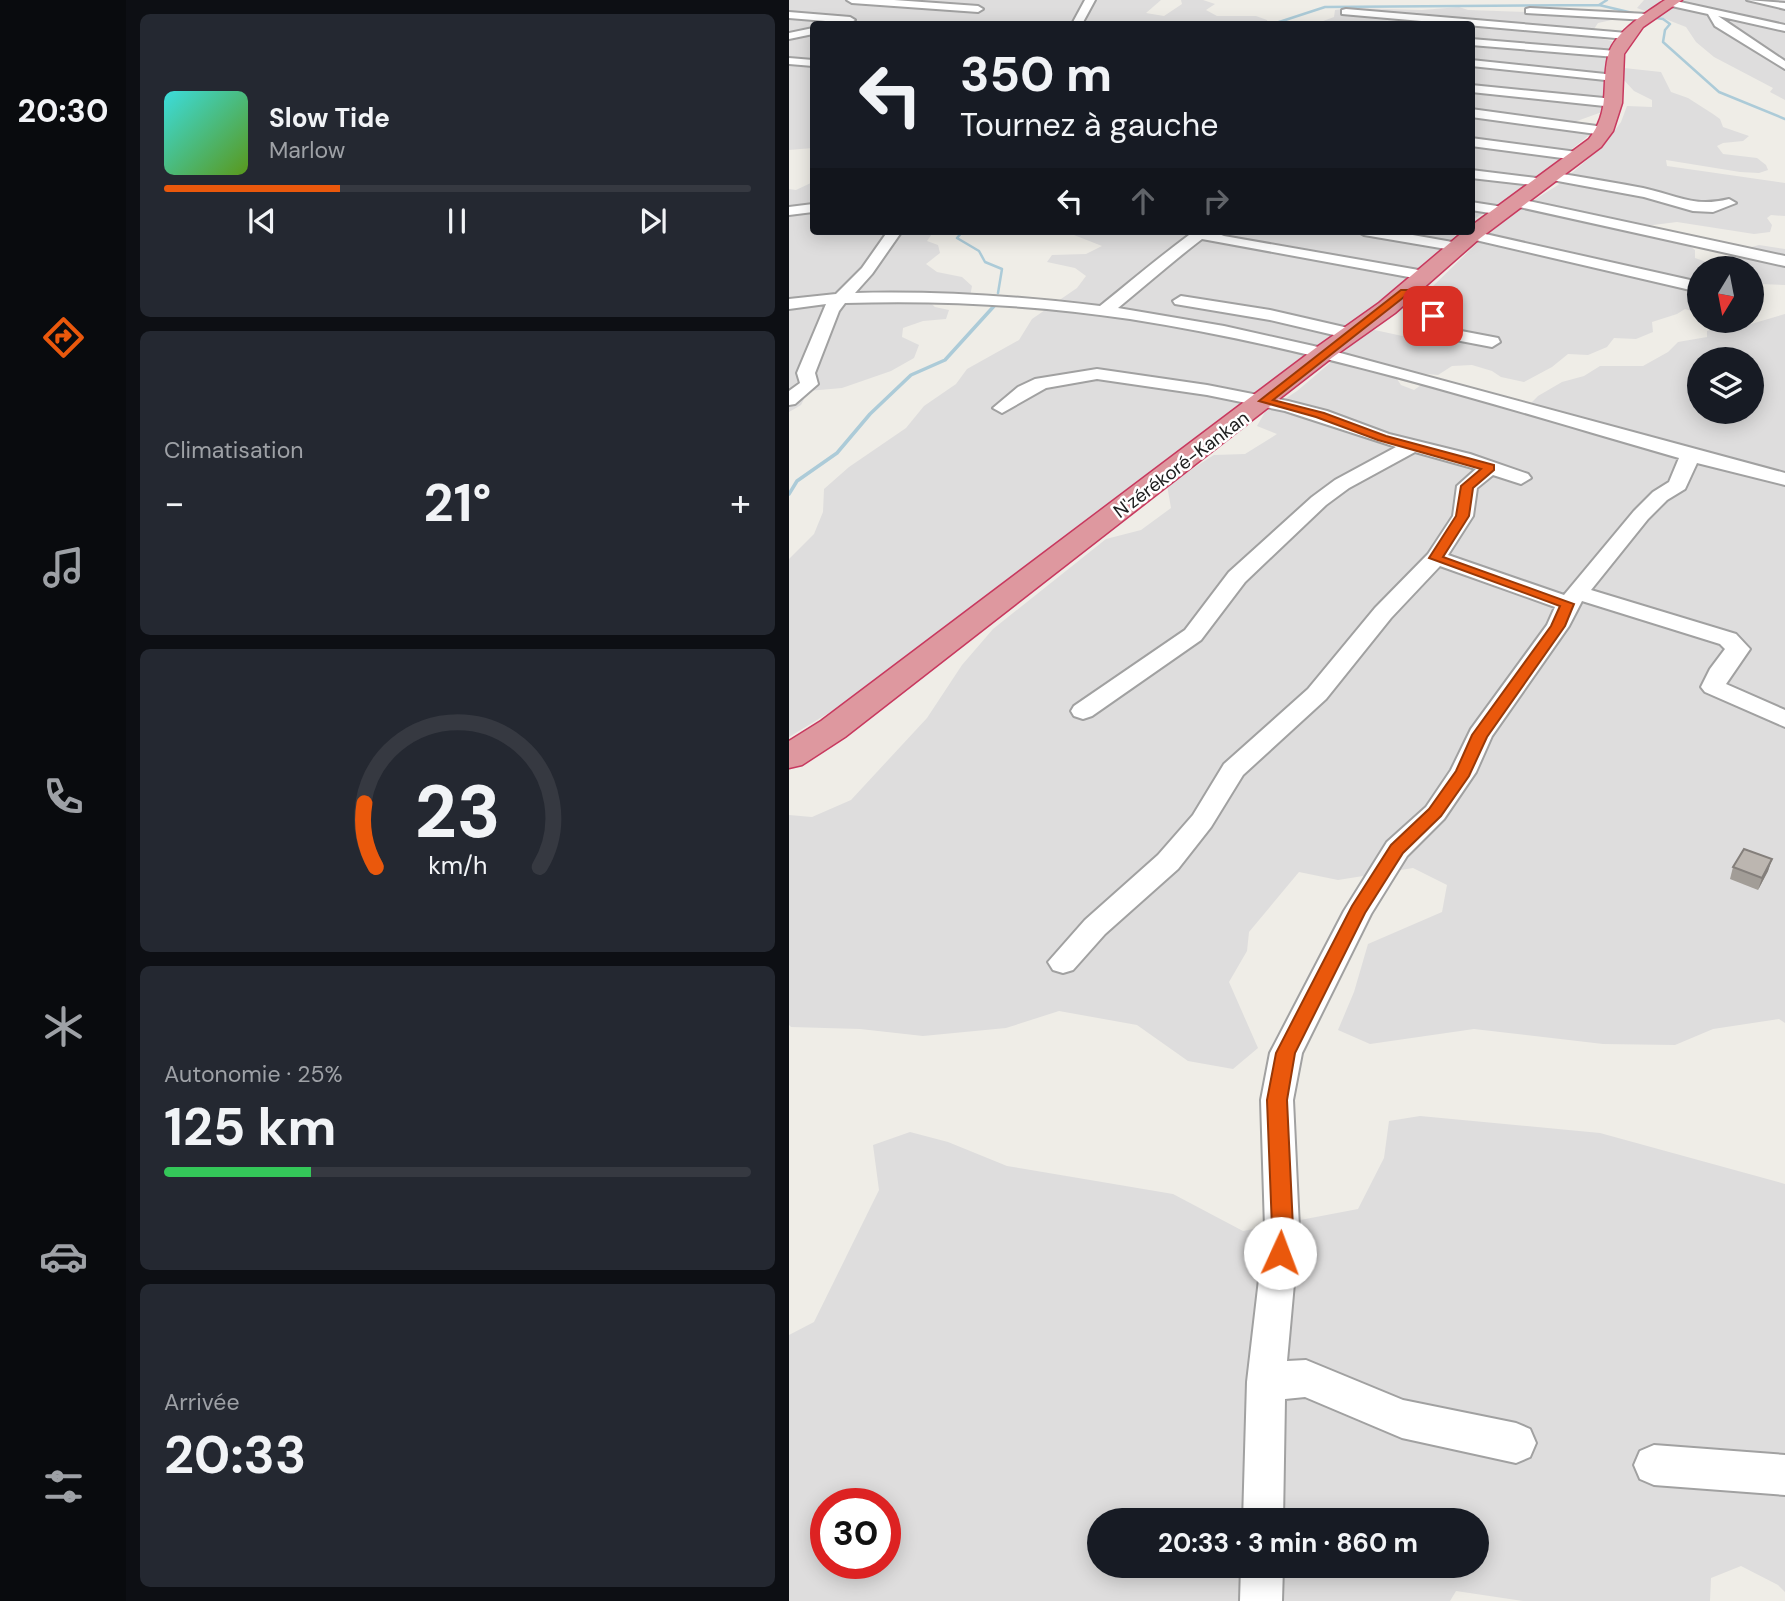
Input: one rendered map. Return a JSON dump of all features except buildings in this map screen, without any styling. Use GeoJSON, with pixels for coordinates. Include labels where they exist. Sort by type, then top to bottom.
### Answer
{"type":"FeatureCollection","features":[{"type":"Feature","properties":{"kind":"highway","name":"N'zérékoré-Kankan"},"geometry":{"type":"LineString","coordinates":[[1475,233],[1595,143],[1605,131],[1618,68],[1663,5]]}},
{"type":"Feature","properties":{"kind":"highway","name":"N'zérékoré-Kankan"},"geometry":{"type":"LineString","coordinates":[[789,757],[833,729],[1264,401],[1473,235]]}},
{"type":"Feature","properties":{"kind":"street"},"geometry":{"type":"LineString","coordinates":[[852,0],[974,13],[986,0]]}},
{"type":"Feature","properties":{"kind":"street"},"geometry":{"type":"LineString","coordinates":[[1079,21],[1090,0]]}},
{"type":"Feature","properties":{"kind":"street"},"geometry":{"type":"LineString","coordinates":[[1752,0],[1785,6]]}},
{"type":"Feature","properties":{"kind":"street"},"geometry":{"type":"LineString","coordinates":[[846,21],[864,14],[878,2]]}},
{"type":"Feature","properties":{"kind":"street"},"geometry":{"type":"LineString","coordinates":[[1515,10],[1663,5],[1708,11],[1785,28]]}},
{"type":"Feature","properties":{"kind":"street"},"geometry":{"type":"LineString","coordinates":[[1708,11],[1719,24],[1785,66]]}},
{"type":"Feature","properties":{"kind":"street"},"geometry":{"type":"LineString","coordinates":[[1346,12],[1477,18],[1618,68]]}},
{"type":"Feature","properties":{"kind":"street"},"geometry":{"type":"LineString","coordinates":[[789,15],[850,20]]}},
{"type":"Feature","properties":{"kind":"street"},"geometry":{"type":"LineString","coordinates":[[1475,28],[1477,18]]}},
{"type":"Feature","properties":{"kind":"street"},"geometry":{"type":"LineString","coordinates":[[789,36],[810,32]]}},
{"type":"Feature","properties":{"kind":"street"},"geometry":{"type":"LineString","coordinates":[[1475,43],[1618,68]]}},
{"type":"Feature","properties":{"kind":"street"},"geometry":{"type":"LineString","coordinates":[[792,62],[810,63]]}},
{"type":"Feature","properties":{"kind":"street"},"geometry":{"type":"LineString","coordinates":[[1475,63],[1618,68]]}},
{"type":"Feature","properties":{"kind":"street"},"geometry":{"type":"LineString","coordinates":[[1475,87],[1618,68]]}},
{"type":"Feature","properties":{"kind":"street"},"geometry":{"type":"LineString","coordinates":[[1475,114],[1605,131]]}},
{"type":"Feature","properties":{"kind":"street"},"geometry":{"type":"LineString","coordinates":[[1475,143],[1577,156]]}},
{"type":"Feature","properties":{"kind":"street"},"geometry":{"type":"LineString","coordinates":[[1475,174],[1546,179],[1647,193],[1693,208],[1713,208],[1729,203]]}},
{"type":"Feature","properties":{"kind":"street"},"geometry":{"type":"LineString","coordinates":[[1475,206],[1509,207],[1785,261]]}},
{"type":"Feature","properties":{"kind":"street"},"geometry":{"type":"LineString","coordinates":[[789,212],[810,208]]}},
{"type":"Feature","properties":{"kind":"street"},"geometry":{"type":"LineString","coordinates":[[789,400],[809,384],[806,373],[831,309],[867,271],[892,235]]}},
{"type":"Feature","properties":{"kind":"street"},"geometry":{"type":"LineString","coordinates":[[1106,309],[1193,235]]}},
{"type":"Feature","properties":{"kind":"street"},"geometry":{"type":"LineString","coordinates":[[1213,235],[1425,275]]}},
{"type":"Feature","properties":{"kind":"street"},"geometry":{"type":"LineString","coordinates":[[1404,235],[1465,241],[1687,285]]}},
{"type":"Feature","properties":{"kind":"street"},"geometry":{"type":"LineString","coordinates":[[1404,292],[1452,334],[1492,342]]}},
{"type":"Feature","properties":{"kind":"street"},"geometry":{"type":"LineString","coordinates":[[789,304],[841,297],[988,299],[1106,309],[1157,317],[1325,352],[1690,455],[1785,479]]}},
{"type":"Feature","properties":{"kind":"street"},"geometry":{"type":"LineString","coordinates":[[1181,301],[1270,315],[1351,334]]}},
{"type":"Feature","properties":{"kind":"street"},"geometry":{"type":"LineString","coordinates":[[1002,408],[1024,391],[1041,383],[1096,374],[1264,401],[1320,415],[1382,438],[1414,445],[1521,478]]}},
{"type":"Feature","properties":{"kind":"street"},"geometry":{"type":"LineString","coordinates":[[1083,711],[1193,635],[1236,577],[1319,501],[1351,479],[1414,445]]}},
{"type":"Feature","properties":{"kind":"street"},"geometry":{"type":"LineString","coordinates":[[1263,1508],[1266,1381],[1282,1228],[1277,1100],[1285,1053],[1358,911],[1397,849],[1435,813],[1463,772],[1480,735],[1506,703],[1558,626],[1573,598],[1641,515],[1660,496],[1678,485],[1690,455]]}},
{"type":"Feature","properties":{"kind":"street"},"geometry":{"type":"LineString","coordinates":[[1063,962],[1095,927],[1168,862],[1202,821],[1233,770],[1317,694],[1383,613],[1435,558],[1463,516],[1467,486],[1490,468]]}},
{"type":"Feature","properties":{"kind":"street"},"geometry":{"type":"LineString","coordinates":[[1435,558],[1728,639],[1738,649],[1713,687],[1785,719]]}},
{"type":"Feature","properties":{"kind":"street"},"geometry":{"type":"LineString","coordinates":[[1266,1381],[1306,1378],[1401,1419],[1515,1443]]}},
{"type":"Feature","properties":{"kind":"street"},"geometry":{"type":"LineString","coordinates":[[1654,1465],[1785,1475]]}},
{"type":"Feature","properties":{"kind":"street"},"geometry":{"type":"LineString","coordinates":[[1261,1601],[1262,1578]]}},
{"type":"Feature","properties":{"kind":"shaded area"},"geometry":{"type":"Polygon","coordinates":[[[789,0],[1161,0],[1146,13],[1164,16],[1182,4],[1181,0],[1203,0],[1215,4],[1206,10],[1217,16],[1256,16],[1267,21],[810,21],[810,148],[789,150],[789,0]]]}},
{"type":"Feature","properties":{"kind":"shaded area"},"geometry":{"type":"Polygon","coordinates":[[[1644,0],[1785,0],[1785,100],[1770,92],[1773,88],[1714,57],[1696,42],[1686,27],[1637,8],[1644,0]]]}},
{"type":"Feature","properties":{"kind":"shaded area"},"geometry":{"type":"Polygon","coordinates":[[[1459,7],[1468,10],[1617,15],[1616,19],[1598,23],[1594,29],[1593,37],[1612,41],[1602,112],[1577,121],[1571,128],[1592,133],[1513,196],[1475,218],[1475,21],[1323,21],[1334,17],[1335,10],[1352,8],[1422,10],[1459,7]]]}},
{"type":"Feature","properties":{"kind":"shaded area"},"geometry":{"type":"Polygon","coordinates":[[[1624,68],[1661,72],[1671,92],[1688,98],[1713,114],[1720,119],[1723,127],[1749,136],[1743,141],[1717,146],[1723,154],[1757,158],[1768,170],[1759,173],[1740,172],[1666,160],[1667,166],[1785,183],[1785,216],[1771,215],[1767,218],[1772,225],[1770,232],[1754,234],[1677,222],[1645,226],[1655,236],[1686,243],[1695,250],[1695,256],[1687,256],[1687,310],[1652,322],[1653,332],[1636,339],[1614,338],[1607,347],[1588,355],[1568,354],[1552,367],[1524,382],[1501,377],[1492,371],[1472,365],[1452,366],[1438,375],[1416,373],[1397,379],[1401,385],[1414,390],[1424,383],[1492,405],[1515,409],[1531,403],[1562,382],[1584,376],[1600,366],[1643,366],[1668,352],[1678,342],[1707,337],[1707,333],[1764,333],[1764,320],[1785,314],[1785,1023],[1779,1019],[1713,1029],[1675,1045],[1603,1044],[1474,1029],[1370,1044],[1338,1030],[1354,992],[1368,944],[1442,912],[1447,885],[1413,868],[1338,880],[1299,872],[1249,932],[1247,951],[1229,982],[1258,1048],[1233,1069],[1188,1061],[1137,1025],[1059,1011],[1006,1028],[923,1036],[860,1029],[791,1027],[789,815],[812,817],[851,800],[927,718],[962,665],[993,629],[1106,539],[1141,530],[1171,508],[1167,485],[1214,455],[1245,454],[1277,434],[1257,426],[1265,412],[1297,391],[1370,329],[1421,340],[1454,325],[1407,304],[1431,288],[1475,245],[1517,211],[1558,185],[1604,145],[1621,122],[1627,106],[1652,107],[1652,100],[1634,91],[1623,79],[1624,68]]]}},
{"type":"Feature","properties":{"kind":"shaded area"},"geometry":{"type":"Polygon","coordinates":[[[810,183],[810,235],[931,235],[927,241],[938,245],[940,253],[926,264],[937,272],[962,277],[972,286],[970,297],[923,296],[935,307],[949,310],[946,319],[923,321],[903,328],[902,337],[919,345],[914,358],[891,371],[842,388],[808,391],[801,405],[789,412],[789,189],[796,190],[810,183]]]}},
{"type":"Feature","properties":{"kind":"shaded area"},"geometry":{"type":"Polygon","coordinates":[[[1074,235],[1456,235],[1427,263],[1358,320],[1240,404],[901,669],[789,737],[789,559],[814,534],[823,512],[824,489],[849,467],[906,428],[924,406],[956,384],[967,369],[1019,340],[1032,319],[1077,288],[1086,276],[1075,268],[1047,262],[1052,255],[1086,254],[1102,246],[1074,235]]]}},
{"type":"Feature","properties":{"kind":"shaded area"},"geometry":{"type":"Polygon","coordinates":[[[1759,245],[1785,249],[1785,285],[1764,284],[1764,256],[1728,256],[1729,253],[1759,245]]]}},
{"type":"Feature","properties":{"kind":"shaded area"},"geometry":{"type":"Polygon","coordinates":[[[1420,1116],[1600,1133],[1785,1184],[1785,1592],[1778,1585],[1741,1566],[1711,1578],[1710,1601],[1523,1601],[1456,1591],[1450,1601],[789,1601],[789,1335],[814,1322],[879,1190],[873,1145],[910,1132],[948,1142],[1007,1166],[1173,1194],[1243,1231],[1358,1209],[1384,1158],[1389,1121],[1420,1116]]]}},
{"type":"Feature","properties":{"kind":"waterway"},"geometry":{"type":"LineString","coordinates":[[1599,5],[1607,0]]}},
{"type":"Feature","properties":{"kind":"waterway"},"geometry":{"type":"LineString","coordinates":[[1282,21],[1325,7],[1599,5]]}},
{"type":"Feature","properties":{"kind":"waterway"},"geometry":{"type":"LineString","coordinates":[[1599,5],[1637,14]]}},
{"type":"Feature","properties":{"kind":"waterway"},"geometry":{"type":"LineString","coordinates":[[1650,17],[1663,19],[1670,24],[1665,30],[1663,42],[1719,92],[1785,119]]}},
{"type":"Feature","properties":{"kind":"waterway"},"geometry":{"type":"LineString","coordinates":[[960,235],[957,238],[979,251],[985,262],[1002,269],[998,293]]}},
{"type":"Feature","properties":{"kind":"waterway"},"geometry":{"type":"LineString","coordinates":[[789,494],[797,481],[837,453],[870,414],[911,375],[945,360],[995,305]]}},
{"type":"Feature","properties":{"kind":"route"},"geometry":{"type":"LineString","coordinates":[[1280,1253],[1282,1228],[1277,1100],[1285,1053],[1358,911],[1397,849],[1435,813],[1463,772],[1480,735],[1506,703],[1558,626],[1568,604],[1435,558],[1463,516],[1467,486],[1490,468],[1463,458],[1382,438],[1320,415],[1264,401],[1325,352],[1387,308],[1404,292],[1433,316]]}}]}
